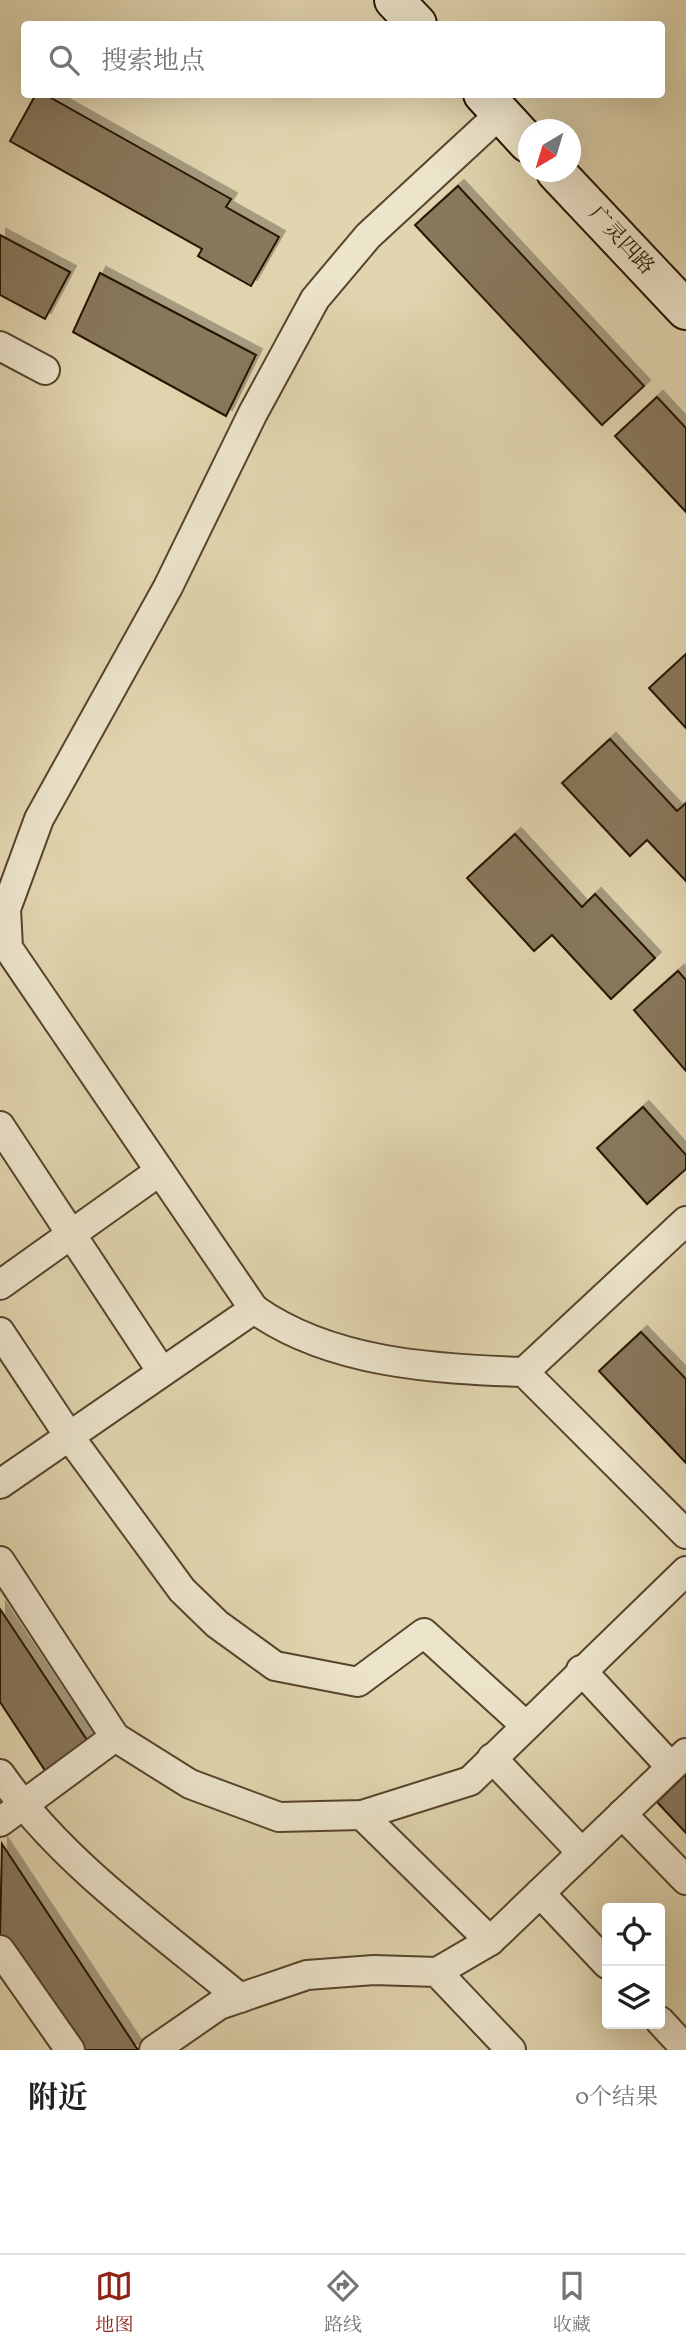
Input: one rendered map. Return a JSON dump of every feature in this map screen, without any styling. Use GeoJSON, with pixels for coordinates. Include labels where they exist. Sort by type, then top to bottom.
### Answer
{"type":"FeatureCollection","features":[{"type":"Feature","properties":{"kind":"main road"},"geometry":{"type":"LineString","coordinates":[[394,0],[414,21]]}},
{"type":"Feature","properties":{"kind":"main road"},"geometry":{"type":"LineString","coordinates":[[492,104],[518,132]]}},
{"type":"Feature","properties":{"kind":"main road","name":"广灵四路"},"geometry":{"type":"LineString","coordinates":[[564,182],[686,310]]}},
{"type":"Feature","properties":{"kind":"street"},"geometry":{"type":"LineString","coordinates":[[492,104],[369,236],[315,299],[253,413],[168,587],[39,819],[6,909],[9,968],[160,1171],[254,1308],[282,1328],[370,1357],[444,1369],[524,1372],[686,1534]]}},
{"type":"Feature","properties":{"kind":"street"},"geometry":{"type":"LineString","coordinates":[[0,346],[45,370]]}},
{"type":"Feature","properties":{"kind":"street"},"geometry":{"type":"LineString","coordinates":[[0,1126],[162,1372]]}},
{"type":"Feature","properties":{"kind":"street"},"geometry":{"type":"LineString","coordinates":[[0,1285],[160,1171]]}},
{"type":"Feature","properties":{"kind":"street"},"geometry":{"type":"LineString","coordinates":[[524,1372],[686,1222]]}},
{"type":"Feature","properties":{"kind":"street"},"geometry":{"type":"LineString","coordinates":[[0,1483],[254,1308]]}},
{"type":"Feature","properties":{"kind":"street"},"geometry":{"type":"LineString","coordinates":[[0,1332],[69,1436],[182,1590],[217,1624],[275,1666],[358,1682],[424,1633],[525,1725]]}},
{"type":"Feature","properties":{"kind":"street"},"geometry":{"type":"LineString","coordinates":[[0,1561],[115,1737],[190,1784],[279,1817],[362,1815],[470,1781],[581,1670],[686,1571]]}},
{"type":"Feature","properties":{"kind":"street"},"geometry":{"type":"LineString","coordinates":[[154,2050],[219,2005],[307,1975],[374,1970],[437,1972],[490,1941],[679,1760],[581,1670]]}},
{"type":"Feature","properties":{"kind":"street"},"geometry":{"type":"LineString","coordinates":[[0,1822],[115,1737]]}},
{"type":"Feature","properties":{"kind":"street"},"geometry":{"type":"LineString","coordinates":[[492,1758],[582,1853]]}},
{"type":"Feature","properties":{"kind":"street"},"geometry":{"type":"LineString","coordinates":[[0,1774],[87,1871],[240,1998]]}},
{"type":"Feature","properties":{"kind":"street"},"geometry":{"type":"LineString","coordinates":[[622,1814],[686,1881]]}},
{"type":"Feature","properties":{"kind":"street"},"geometry":{"type":"LineString","coordinates":[[362,1815],[490,1941]]}},
{"type":"Feature","properties":{"kind":"street"},"geometry":{"type":"LineString","coordinates":[[540,1893],[602,1960]]}},
{"type":"Feature","properties":{"kind":"street"},"geometry":{"type":"LineString","coordinates":[[0,1950],[69,2050]]}},
{"type":"Feature","properties":{"kind":"street"},"geometry":{"type":"LineString","coordinates":[[437,1972],[511,2050]]}},
{"type":"Feature","properties":{"kind":"street"},"geometry":{"type":"LineString","coordinates":[[665,2026],[686,2049]]}},
{"type":"Feature","properties":{"kind":"building"},"geometry":{"type":"Polygon","coordinates":[[[34,98],[51,98],[231,199],[226,207],[279,237],[251,286],[198,256],[202,249],[10,141],[34,98]]]}},
{"type":"Feature","properties":{"kind":"building"},"geometry":{"type":"Polygon","coordinates":[[[458,186],[644,386],[602,425],[415,225],[458,186]]]}},
{"type":"Feature","properties":{"kind":"building"},"geometry":{"type":"Polygon","coordinates":[[[0,235],[70,272],[45,319],[0,295],[0,235]]]}},
{"type":"Feature","properties":{"kind":"building"},"geometry":{"type":"Polygon","coordinates":[[[100,273],[256,355],[226,416],[73,332],[100,273]]]}},
{"type":"Feature","properties":{"kind":"building"},"geometry":{"type":"Polygon","coordinates":[[[657,397],[686,428],[686,512],[615,436],[657,397]]]}},
{"type":"Feature","properties":{"kind":"building"},"geometry":{"type":"Polygon","coordinates":[[[686,654],[686,728],[649,688],[686,654]]]}},
{"type":"Feature","properties":{"kind":"building"},"geometry":{"type":"Polygon","coordinates":[[[610,739],[677,811],[686,803],[686,881],[647,840],[630,856],[562,783],[610,739]]]}},
{"type":"Feature","properties":{"kind":"building"},"geometry":{"type":"Polygon","coordinates":[[[515,834],[582,907],[595,894],[655,958],[611,999],[552,935],[534,951],[467,878],[515,834]]]}},
{"type":"Feature","properties":{"kind":"building"},"geometry":{"type":"Polygon","coordinates":[[[678,971],[686,980],[686,1071],[634,1010],[678,971]]]}},
{"type":"Feature","properties":{"kind":"building"},"geometry":{"type":"Polygon","coordinates":[[[643,1107],[686,1155],[686,1169],[647,1204],[597,1148],[643,1107]]]}},
{"type":"Feature","properties":{"kind":"building"},"geometry":{"type":"Polygon","coordinates":[[[641,1332],[686,1379],[686,1463],[599,1371],[641,1332]]]}},
{"type":"Feature","properties":{"kind":"building"},"geometry":{"type":"Polygon","coordinates":[[[0,1609],[89,1743],[46,1772],[0,1702],[0,1609]]]}},
{"type":"Feature","properties":{"kind":"building"},"geometry":{"type":"Polygon","coordinates":[[[686,1774],[686,1833],[657,1802],[686,1774]]]}},
{"type":"Feature","properties":{"kind":"building"},"geometry":{"type":"Polygon","coordinates":[[[2,1844],[138,2050],[76,2050],[0,1935],[2,1844]]]}}]}
